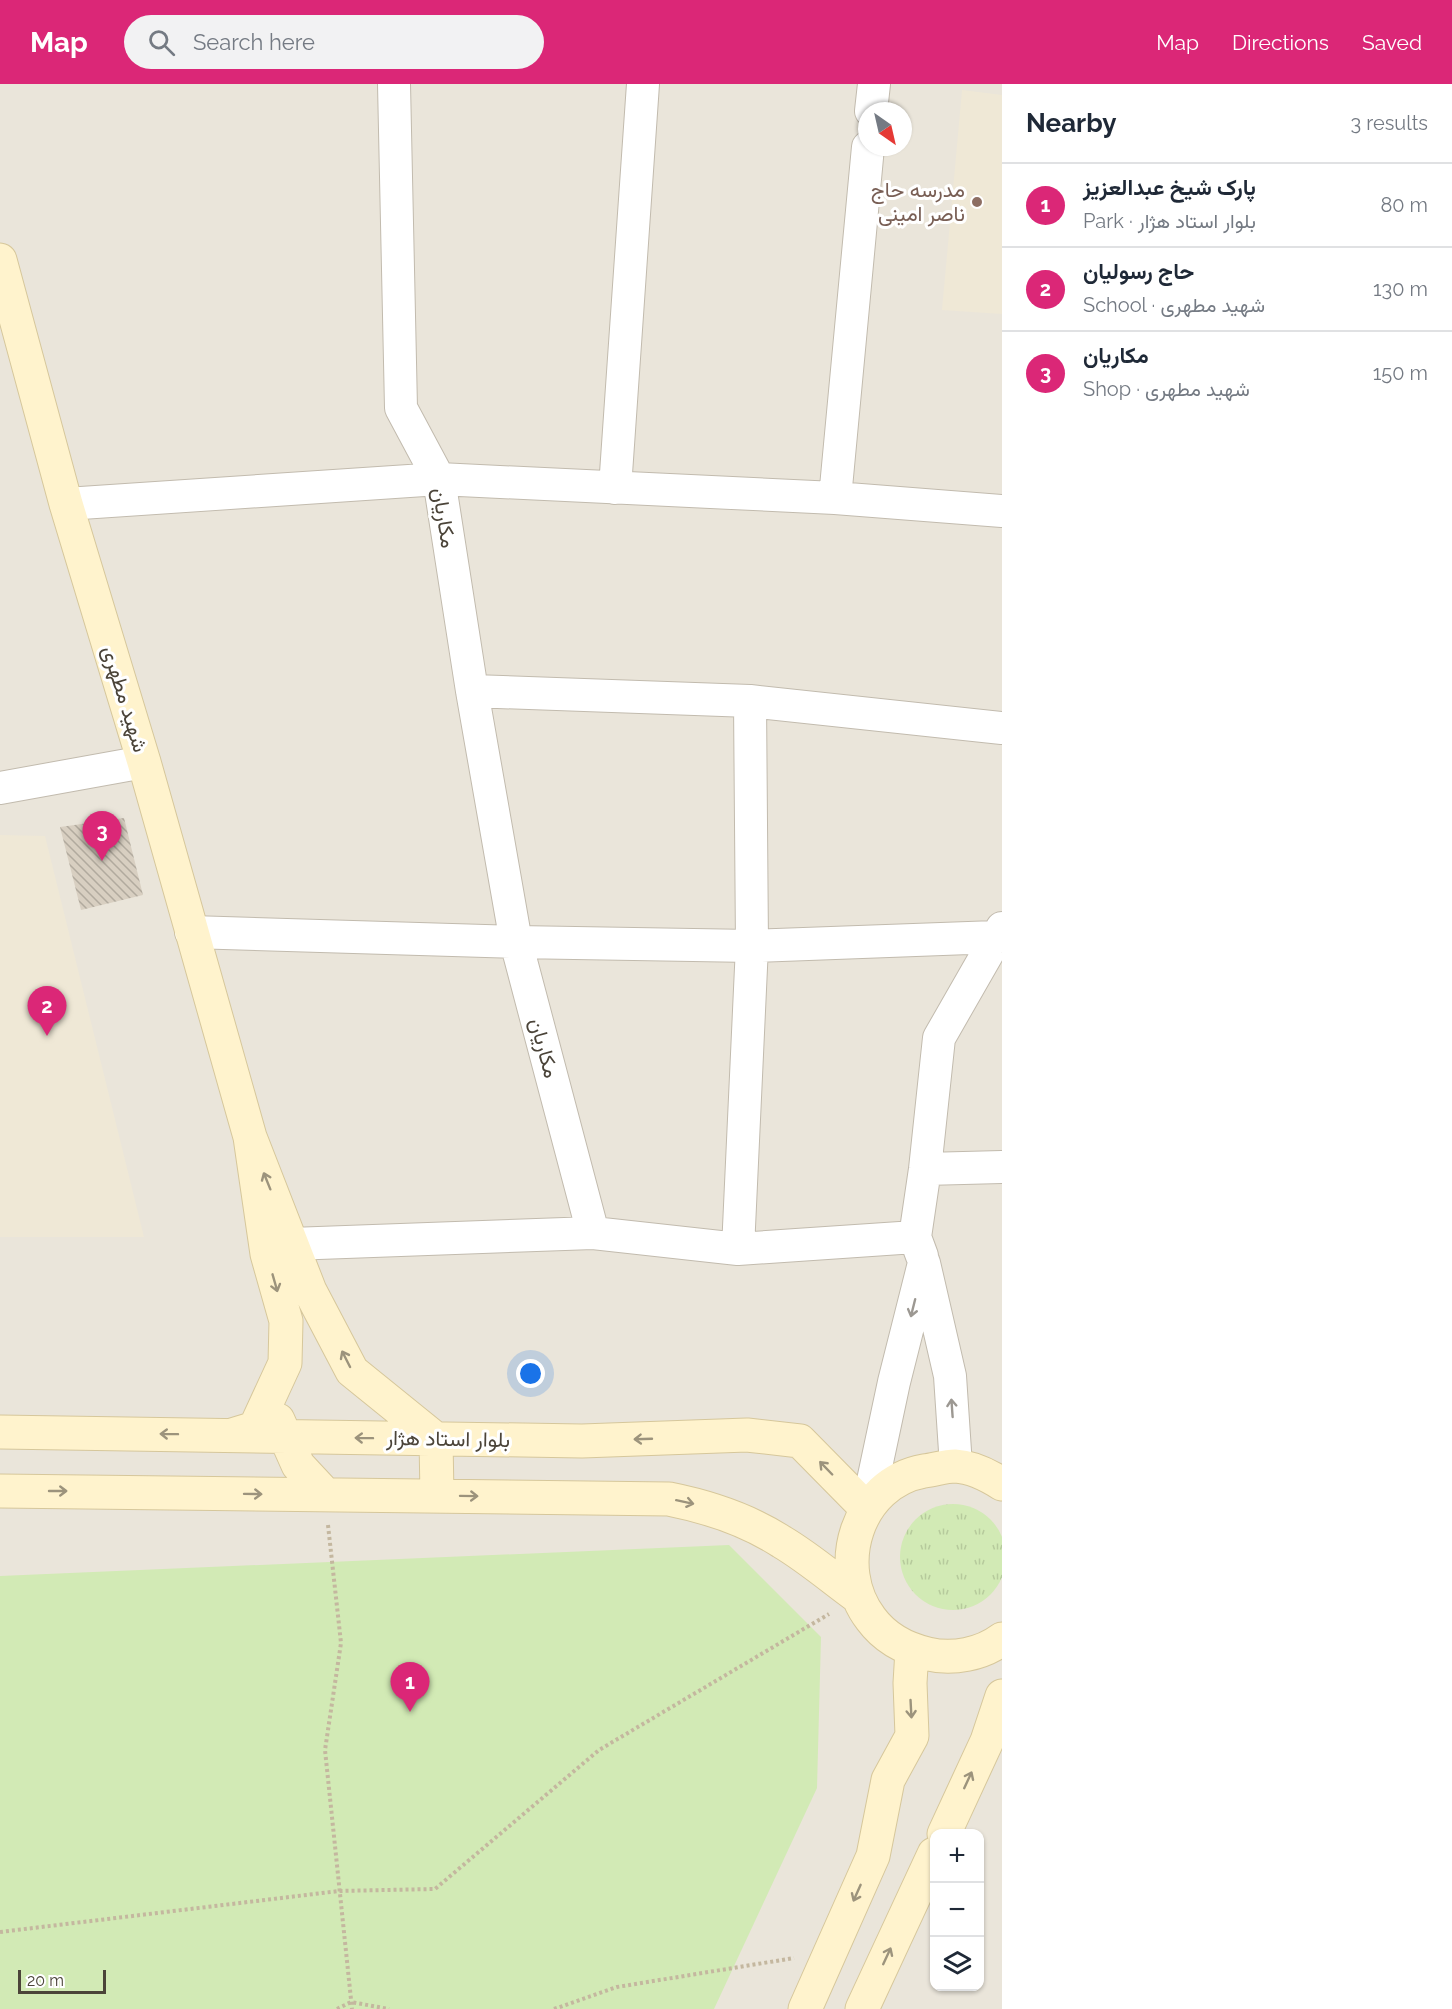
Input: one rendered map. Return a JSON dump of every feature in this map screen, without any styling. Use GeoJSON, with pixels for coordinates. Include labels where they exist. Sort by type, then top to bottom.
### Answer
{"type":"FeatureCollection","features":[{"type":"Feature","properties":{"kind":"main road","name":"شهید مطهری"},"geometry":{"type":"LineString","coordinates":[[0,260],[66,504],[144,762],[250,1137]]}},
{"type":"Feature","properties":{"kind":"main road"},"geometry":{"type":"LineString","coordinates":[[250,1137],[310,1291],[352,1371],[436,1439],[437,1496]]}},
{"type":"Feature","properties":{"kind":"main road"},"geometry":{"type":"LineString","coordinates":[[250,1137],[267,1254],[286,1321],[285,1363],[269,1400],[298,1465],[325,1494]]}},
{"type":"Feature","properties":{"kind":"main road"},"geometry":{"type":"LineString","coordinates":[[232,1435],[255,1428],[285,1363]]}},
{"type":"Feature","properties":{"kind":"main road","name":"بلوار استاد هژار"},"geometry":{"type":"LineString","coordinates":[[0,1432],[582,1442],[747,1435],[800,1441],[867,1509]]}},
{"type":"Feature","properties":{"kind":"main road"},"geometry":{"type":"LineString","coordinates":[[1002,1468],[956,1466],[908,1474],[878,1495],[867,1509],[857,1530],[852,1552],[852,1575],[858,1597],[871,1619],[889,1638],[912,1650],[939,1657],[967,1655],[994,1645],[1002,1639]]}},
{"type":"Feature","properties":{"kind":"main road"},"geometry":{"type":"LineString","coordinates":[[956,1466],[985,1473],[1002,1484]]}},
{"type":"Feature","properties":{"kind":"main road"},"geometry":{"type":"LineString","coordinates":[[0,1491],[669,1499],[704,1506],[748,1523],[782,1542],[858,1597]]}},
{"type":"Feature","properties":{"kind":"main road"},"geometry":{"type":"LineString","coordinates":[[805,2009],[873,1856],[888,1780],[912,1736],[910,1683],[912,1650]]}},
{"type":"Feature","properties":{"kind":"main road"},"geometry":{"type":"LineString","coordinates":[[946,1829],[997,1744],[1002,1696]]}},
{"type":"Feature","properties":{"kind":"main road"},"geometry":{"type":"LineString","coordinates":[[862,2009],[930,1863]]}},
{"type":"Feature","properties":{"kind":"street","name":"مکاریان"},"geometry":{"type":"LineString","coordinates":[[394,84],[401,408],[439,479],[471,691],[516,942],[593,1233]]}},
{"type":"Feature","properties":{"kind":"street"},"geometry":{"type":"LineString","coordinates":[[615,488],[643,84]]}},
{"type":"Feature","properties":{"kind":"street"},"geometry":{"type":"LineString","coordinates":[[872,102],[874,84]]}},
{"type":"Feature","properties":{"kind":"street"},"geometry":{"type":"LineString","coordinates":[[835,498],[867,156]]}},
{"type":"Feature","properties":{"kind":"street"},"geometry":{"type":"LineString","coordinates":[[66,504],[439,479],[835,498],[1002,511]]}},
{"type":"Feature","properties":{"kind":"street"},"geometry":{"type":"LineString","coordinates":[[471,691],[750,700],[1002,728]]}},
{"type":"Feature","properties":{"kind":"street"},"geometry":{"type":"LineString","coordinates":[[738,1249],[752,946],[750,700]]}},
{"type":"Feature","properties":{"kind":"street"},"geometry":{"type":"LineString","coordinates":[[0,788],[144,762]]}},
{"type":"Feature","properties":{"kind":"street"},"geometry":{"type":"LineString","coordinates":[[191,932],[516,942],[752,946],[999,933]]}},
{"type":"Feature","properties":{"kind":"street"},"geometry":{"type":"LineString","coordinates":[[867,1509],[920,1250],[925,1169],[939,1038],[999,933]]}},
{"type":"Feature","properties":{"kind":"street"},"geometry":{"type":"LineString","coordinates":[[925,1169],[1002,1167]]}},
{"type":"Feature","properties":{"kind":"street"},"geometry":{"type":"LineString","coordinates":[[291,1244],[593,1233],[738,1249],[920,1250]]}},
{"type":"Feature","properties":{"kind":"street"},"geometry":{"type":"LineString","coordinates":[[920,1250],[950,1376],[956,1466]]}},
{"type":"Feature","properties":{"kind":"path"},"geometry":{"type":"LineString","coordinates":[[325,1494],[341,1643],[325,1750],[352,2009]]}},
{"type":"Feature","properties":{"kind":"path"},"geometry":{"type":"LineString","coordinates":[[0,1932],[339,1891],[435,1890],[599,1750],[858,1597]]}},
{"type":"Feature","properties":{"kind":"path"},"geometry":{"type":"LineString","coordinates":[[554,2009],[617,1986],[796,1958]]}},
{"type":"Feature","properties":{"kind":"path"},"geometry":{"type":"LineString","coordinates":[[337,2009],[351,2002],[389,2009]]}},
{"type":"Feature","properties":{"kind":"shaded area"},"geometry":{"type":"Polygon","coordinates":[[[0,84],[1002,84],[1002,2009],[0,2009],[0,84]]]}},
{"type":"Feature","properties":{"kind":"shaded area","name":"مدرسه حاج ناصر امینی"},"geometry":{"type":"Polygon","coordinates":[[[962,90],[1002,95],[1002,314],[942,310],[962,90]]]}},
{"type":"Feature","properties":{"kind":"shaded area"},"geometry":{"type":"Polygon","coordinates":[[[0,835],[45,836],[144,1237],[0,1237],[0,835]]]}},
{"type":"Feature","properties":{"kind":"green space"},"geometry":{"type":"Polygon","coordinates":[[[953,1504],[973,1508],[991,1519],[1002,1537],[1006,1557],[1002,1577],[991,1595],[973,1606],[953,1610],[933,1606],[915,1595],[904,1577],[900,1557],[904,1537],[915,1519],[933,1508],[953,1504]]]}},
{"type":"Feature","properties":{"kind":"green space"},"geometry":{"type":"Polygon","coordinates":[[[729,1545],[821,1637],[817,1788],[714,2009],[0,2009],[0,1576],[729,1545]]]}},
{"type":"Feature","properties":{"kind":"building"},"geometry":{"type":"Polygon","coordinates":[[[124,818],[143,895],[81,910],[60,827],[124,818]]]}},
{"type":"Feature","properties":{"kind":"place","name":"مدرسه حاج ناصر امینی"},"geometry":{"type":"Point","coordinates":[977,202]}},
{"type":"Feature","properties":{"kind":"place","name":"مکاریان"},"geometry":{"type":"Point","coordinates":[102,861]}},
{"type":"Feature","properties":{"kind":"place","name":"حاج رسولیان"},"geometry":{"type":"Point","coordinates":[47,1036]}},
{"type":"Feature","properties":{"kind":"place","name":"پارک شیخ عبدالعزیز"},"geometry":{"type":"Point","coordinates":[410,1712]}}]}
